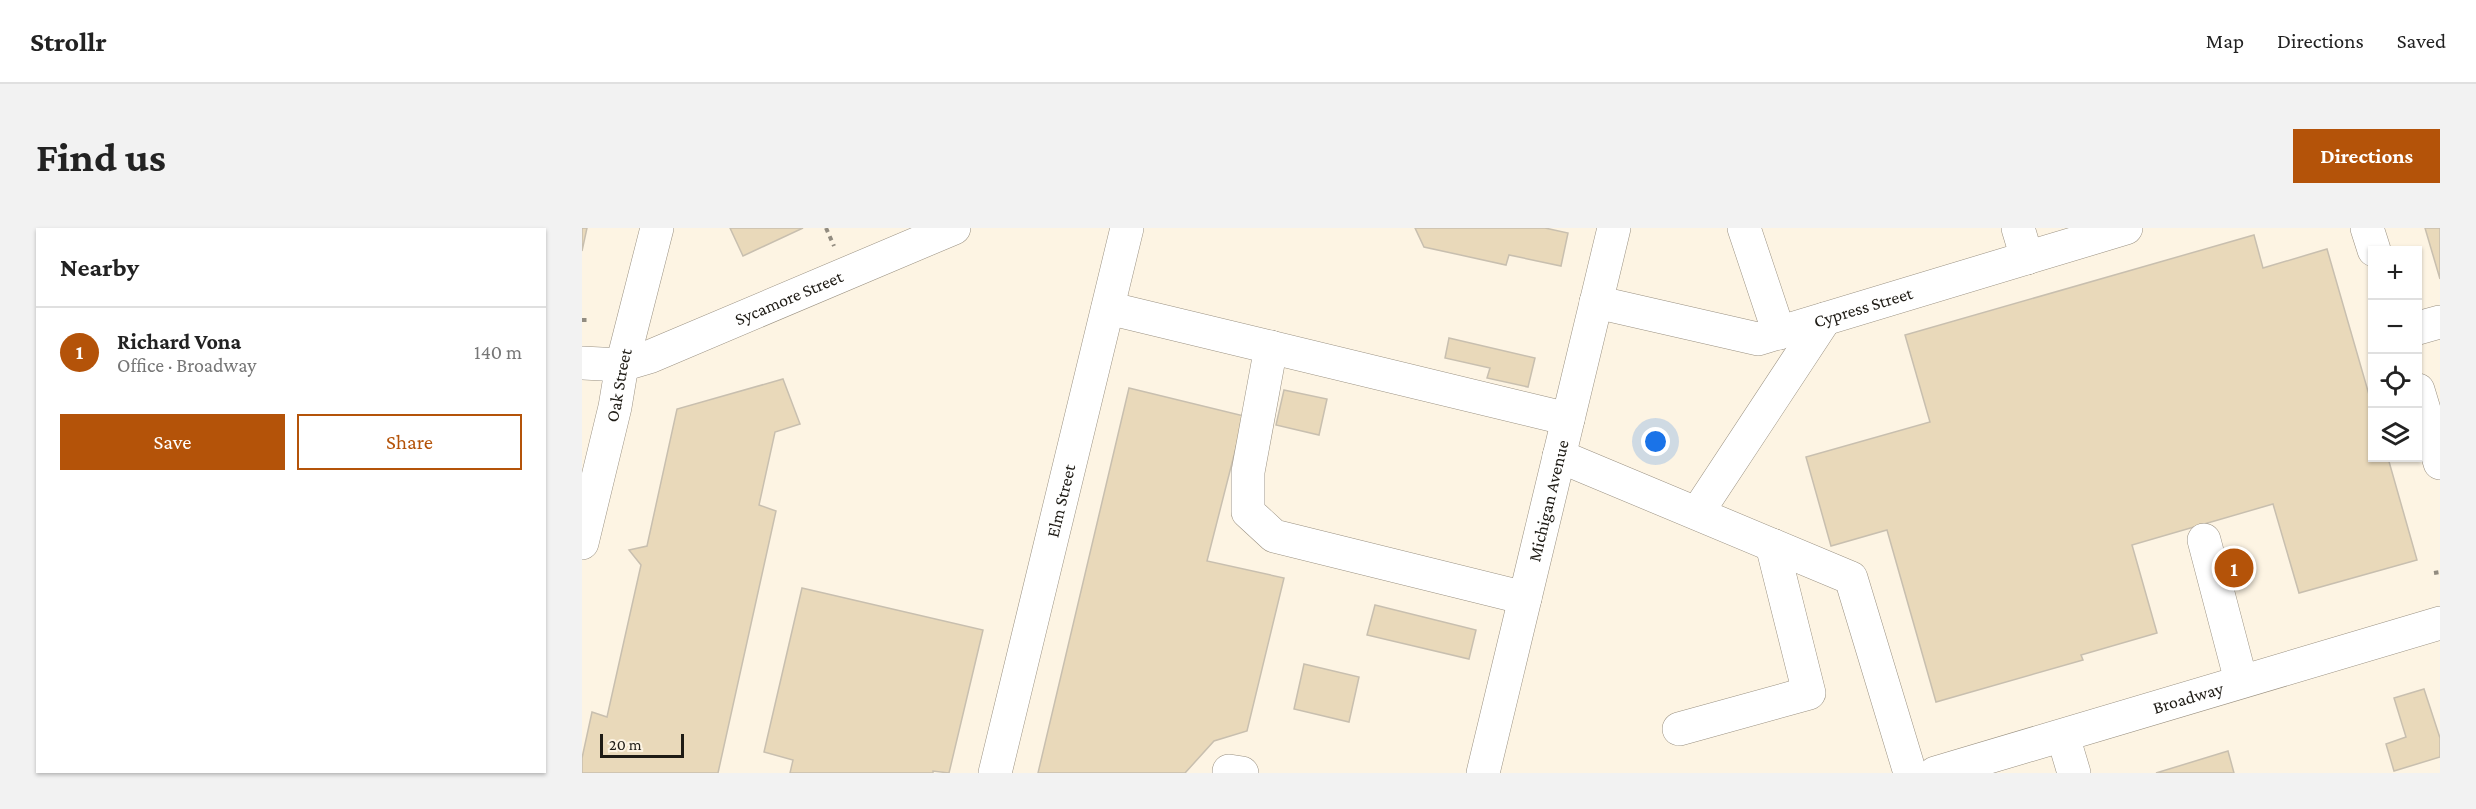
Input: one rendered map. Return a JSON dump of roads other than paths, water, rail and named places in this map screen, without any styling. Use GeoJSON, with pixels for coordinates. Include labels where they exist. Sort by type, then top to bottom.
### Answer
{"type":"FeatureCollection","features":[{"type":"Feature","properties":{"kind":"main road","name":"Oak Street"},"geometry":{"type":"LineString","coordinates":[[582,543],[615,406],[622,365],[657,228]]}},
{"type":"Feature","properties":{"kind":"main road","name":"Sycamore Street"},"geometry":{"type":"LineString","coordinates":[[622,365],[678,346],[954,228]]}},
{"type":"Feature","properties":{"kind":"main road","name":"Elm Street"},"geometry":{"type":"LineString","coordinates":[[995,773],[1127,228]]}},
{"type":"Feature","properties":{"kind":"main road","name":"Michigan Avenue"},"geometry":{"type":"LineString","coordinates":[[1483,773],[1614,228]]}},
{"type":"Feature","properties":{"kind":"main road"},"geometry":{"type":"LineString","coordinates":[[1744,228],[1779,333]]}},
{"type":"Feature","properties":{"kind":"main road","name":"Cypress Street"},"geometry":{"type":"LineString","coordinates":[[1596,302],[1758,339],[1825,319],[2022,243],[2126,228]]}},
{"type":"Feature","properties":{"kind":"main road"},"geometry":{"type":"LineString","coordinates":[[2367,228],[2373,246]]}},
{"type":"Feature","properties":{"kind":"main road"},"geometry":{"type":"LineString","coordinates":[[1108,308],[1568,419]]}},
{"type":"Feature","properties":{"kind":"main road"},"geometry":{"type":"LineString","coordinates":[[1697,513],[1825,319]]}},
{"type":"Feature","properties":{"kind":"main road"},"geometry":{"type":"LineString","coordinates":[[2422,327],[2440,322]]}},
{"type":"Feature","properties":{"kind":"main road"},"geometry":{"type":"LineString","coordinates":[[1271,347],[1248,472],[1248,512],[1274,536],[1525,598]]}},
{"type":"Feature","properties":{"kind":"main road"},"geometry":{"type":"LineString","coordinates":[[582,363],[622,365]]}},
{"type":"Feature","properties":{"kind":"main road"},"geometry":{"type":"LineString","coordinates":[[2422,403],[2440,463]]}},
{"type":"Feature","properties":{"kind":"main road"},"geometry":{"type":"LineString","coordinates":[[1559,456],[1851,578],[1910,773]]}},
{"type":"Feature","properties":{"kind":"main road"},"geometry":{"type":"LineString","coordinates":[[2204,540],[2241,681]]}},
{"type":"Feature","properties":{"kind":"main road"},"geometry":{"type":"LineString","coordinates":[[1679,729],[1809,693],[1772,545]]}},
{"type":"Feature","properties":{"kind":"main road","name":"Broadway"},"geometry":{"type":"LineString","coordinates":[[1935,773],[2440,623]]}},
{"type":"Feature","properties":{"kind":"main road"},"geometry":{"type":"LineString","coordinates":[[2063,735],[2074,773]]}},
{"type":"Feature","properties":{"kind":"main road"},"geometry":{"type":"LineString","coordinates":[[1229,773],[1229,771],[1242,773]]}},
{"type":"Feature","properties":{"kind":"place","name":"Richard Vona"},"geometry":{"type":"Point","coordinates":[2234,568]}}]}
